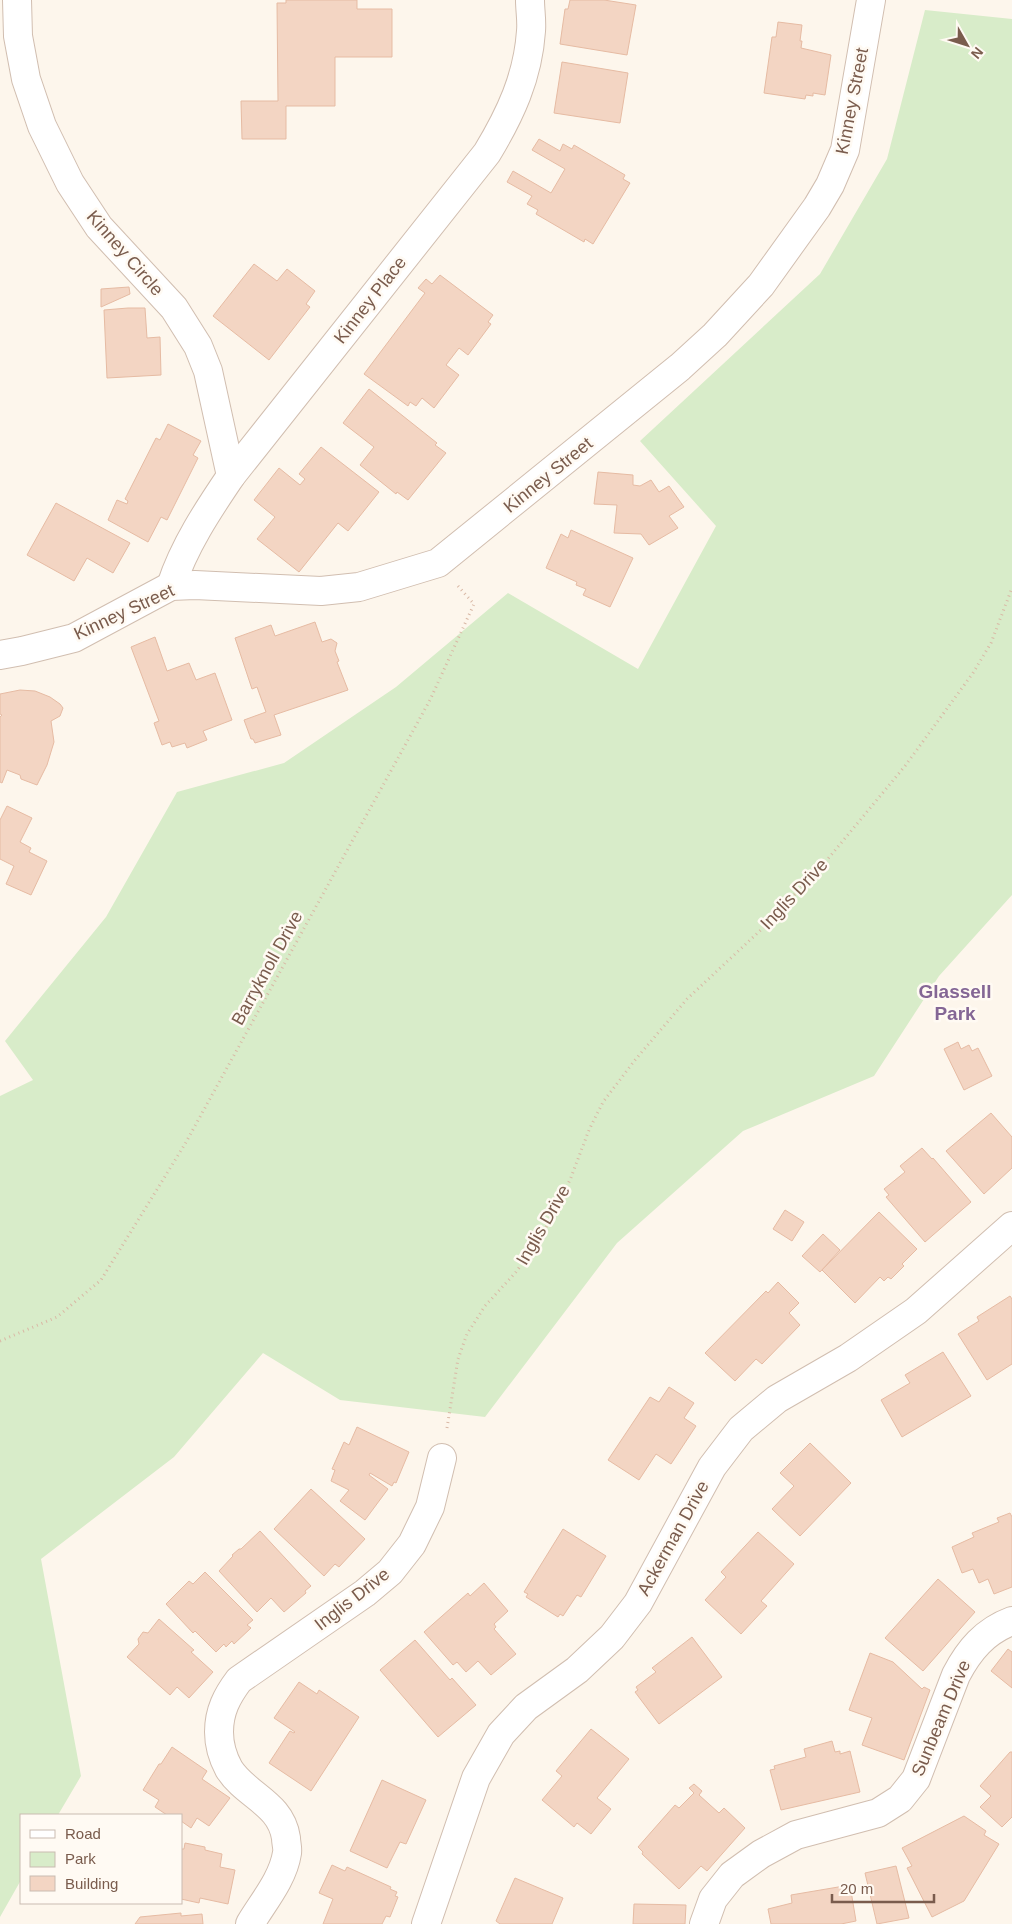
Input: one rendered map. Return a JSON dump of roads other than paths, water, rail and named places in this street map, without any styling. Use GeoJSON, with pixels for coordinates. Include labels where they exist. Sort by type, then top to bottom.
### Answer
{"type":"FeatureCollection","features":[{"type":"Feature","properties":{"kind":"street","name":"Kinney Circle"},"geometry":{"type":"LineString","coordinates":[[18,0],[18,36],[26,79],[42,126],[70,183],[99,227],[174,308],[198,346],[208,371],[231,476]]}},
{"type":"Feature","properties":{"kind":"street","name":"Kinney Place"},"geometry":{"type":"LineString","coordinates":[[171,586],[191,540],[211,505],[231,476],[487,153],[508,118],[524,76],[531,31],[530,0]]}},
{"type":"Feature","properties":{"kind":"street","name":"Kinney Street"},"geometry":{"type":"LineString","coordinates":[[0,655],[22,652],[74,638],[171,586],[195,585],[321,591],[359,587],[438,563],[680,367],[715,335],[761,284],[817,207],[830,185],[845,150],[871,0]]}},
{"type":"Feature","properties":{"kind":"street","name":"Ackerman Drive"},"geometry":{"type":"LineString","coordinates":[[426,1924],[476,1778],[501,1734],[526,1707],[577,1670],[612,1637],[638,1602],[712,1467],[741,1429],[777,1399],[848,1358],[916,1311],[1012,1226]]}},
{"type":"Feature","properties":{"kind":"street","name":"Inglis Drive"},"geometry":{"type":"LineString","coordinates":[[250,1924],[282,1872],[288,1852],[285,1829],[274,1809],[246,1787],[229,1768],[219,1744],[219,1719],[228,1695],[239,1680],[365,1593],[390,1572],[412,1544],[430,1507],[442,1458]]}},
{"type":"Feature","properties":{"kind":"street","name":"Sunbeam Drive"},"geometry":{"type":"LineString","coordinates":[[704,1924],[714,1899],[732,1876],[761,1854],[796,1835],[878,1813],[900,1799],[916,1780],[963,1661],[979,1640],[1000,1625],[1012,1621]]}},
{"type":"Feature","properties":{"kind":"district","name":"Glassell Park"},"geometry":{"type":"Point","coordinates":[955,1002]}}]}
